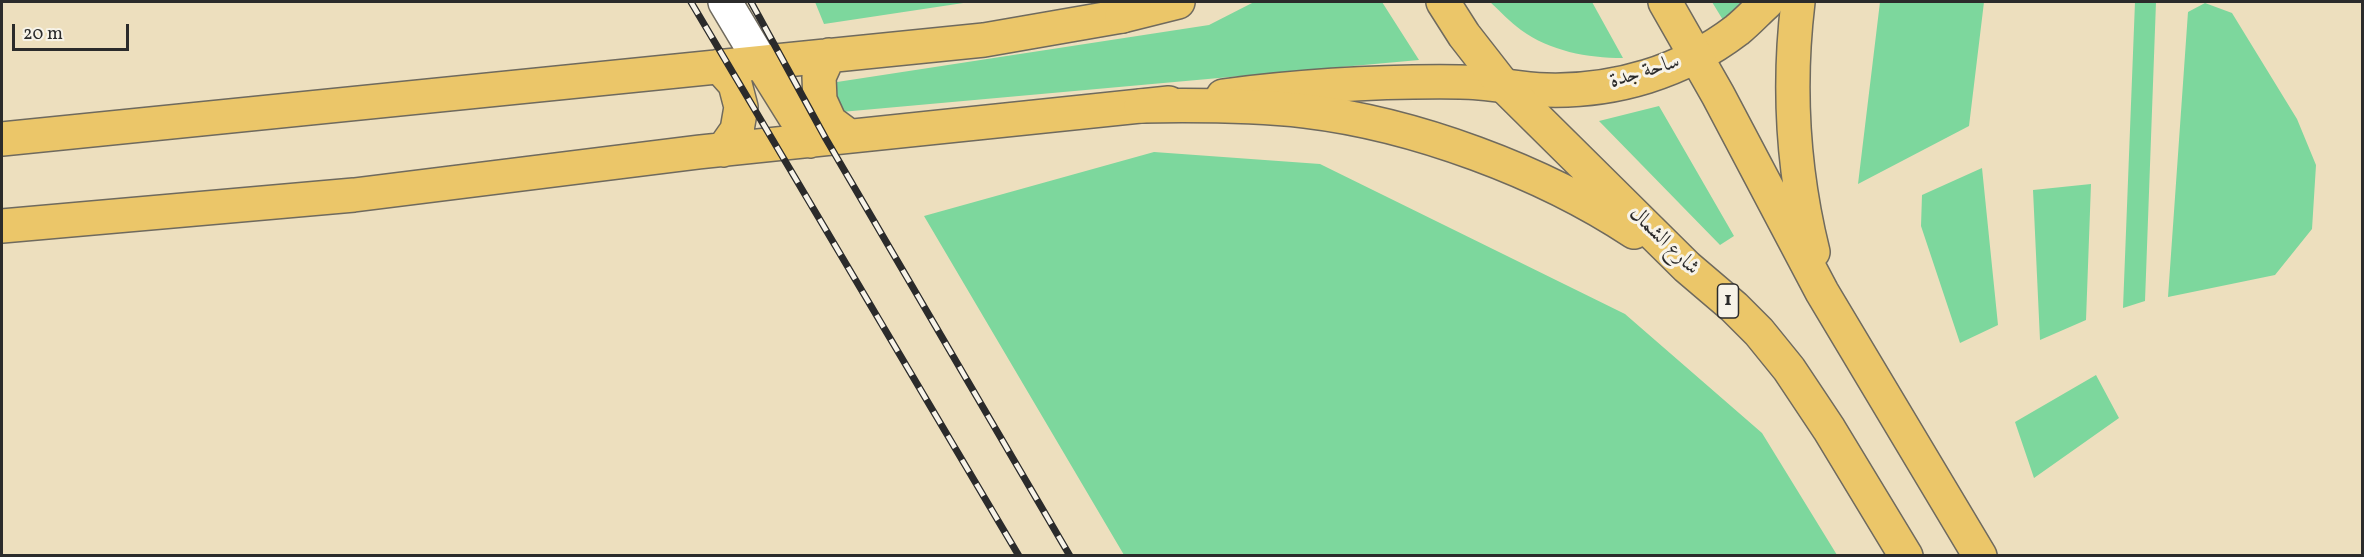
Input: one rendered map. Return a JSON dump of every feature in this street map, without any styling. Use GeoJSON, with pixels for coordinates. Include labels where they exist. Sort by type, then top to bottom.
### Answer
{"type":"FeatureCollection","features":[{"type":"Feature","properties":{"kind":"main road"},"geometry":{"type":"LineString","coordinates":[[2,139],[984,40],[1128,9],[1178,2]]}},
{"type":"Feature","properties":{"kind":"main road","name":"شارع الشمال"},"geometry":{"type":"LineString","coordinates":[[1443,2],[1464,35],[1503,85],[1687,267],[1734,307],[1759,332],[1788,369],[1829,429],[1906,555]]}},
{"type":"Feature","properties":{"kind":"main road"},"geometry":{"type":"LineString","coordinates":[[1665,2],[1697,56],[1822,292],[1980,555]]}},
{"type":"Feature","properties":{"kind":"main road","name":"ساحة جدة"},"geometry":{"type":"LineString","coordinates":[[1141,106],[1231,95],[1411,82],[1464,82],[1543,90],[1582,90],[1622,84],[1660,73],[1697,56],[1738,29],[1767,2]]}},
{"type":"Feature","properties":{"kind":"main road"},"geometry":{"type":"LineString","coordinates":[[1798,2],[1793,92],[1797,159],[1806,226],[1822,292]]}},
{"type":"Feature","properties":{"kind":"main road"},"geometry":{"type":"LineString","coordinates":[[829,55],[819,76],[820,100],[830,122],[849,136]]}},
{"type":"Feature","properties":{"kind":"main road"},"geometry":{"type":"LineString","coordinates":[[762,64],[810,141]]}},
{"type":"Feature","properties":{"kind":"main road"},"geometry":{"type":"LineString","coordinates":[[719,66],[735,84],[741,107],[737,130],[723,150]]}},
{"type":"Feature","properties":{"kind":"main road"},"geometry":{"type":"LineString","coordinates":[[2,226],[354,195],[723,150],[1141,106],[1224,105],[1306,111],[1400,130],[1468,151],[1545,182],[1618,221],[1687,267]]}},
{"type":"Feature","properties":{"kind":"street"},"geometry":{"type":"LineString","coordinates":[[725,2],[762,64]]}},
{"type":"Feature","properties":{"kind":"green space"},"geometry":{"type":"Polygon","coordinates":[[[815,2],[970,2],[824,24],[815,2]]]}},
{"type":"Feature","properties":{"kind":"green space"},"geometry":{"type":"Polygon","coordinates":[[[1254,2],[1382,2],[1419,60],[830,113],[824,84],[1209,25],[1254,2]]]}},
{"type":"Feature","properties":{"kind":"green space"},"geometry":{"type":"Polygon","coordinates":[[[1490,2],[1592,2],[1623,58],[1583,55],[1544,43],[1521,30],[1490,2]]]}},
{"type":"Feature","properties":{"kind":"green space"},"geometry":{"type":"Polygon","coordinates":[[[1712,2],[1741,2],[1723,20],[1712,2]]]}},
{"type":"Feature","properties":{"kind":"green space"},"geometry":{"type":"Polygon","coordinates":[[[1880,2],[1984,2],[1969,126],[1858,184],[1880,2]]]}},
{"type":"Feature","properties":{"kind":"green space"},"geometry":{"type":"Polygon","coordinates":[[[2135,2],[2156,2],[2145,301],[2123,308],[2135,2]]]}},
{"type":"Feature","properties":{"kind":"green space"},"geometry":{"type":"Polygon","coordinates":[[[2205,3],[2232,13],[2297,119],[2316,165],[2312,229],[2275,275],[2168,297],[2188,12],[2205,3]]]}},
{"type":"Feature","properties":{"kind":"green space"},"geometry":{"type":"Polygon","coordinates":[[[1659,106],[1734,236],[1720,245],[1599,121],[1659,106]]]}},
{"type":"Feature","properties":{"kind":"green space"},"geometry":{"type":"Polygon","coordinates":[[[1154,152],[1320,164],[1625,314],[1762,433],[1837,555],[1124,555],[924,216],[1154,152]]]}},
{"type":"Feature","properties":{"kind":"green space"},"geometry":{"type":"Polygon","coordinates":[[[1982,168],[1998,325],[1960,343],[1921,226],[1922,195],[1982,168]]]}},
{"type":"Feature","properties":{"kind":"green space"},"geometry":{"type":"Polygon","coordinates":[[[2091,184],[2086,320],[2040,340],[2033,190],[2091,184]]]}},
{"type":"Feature","properties":{"kind":"green space"},"geometry":{"type":"Polygon","coordinates":[[[2096,375],[2119,418],[2034,478],[2015,422],[2096,375]]]}},
{"type":"Feature","properties":{"kind":"railway"},"geometry":{"type":"LineString","coordinates":[[691,2],[1019,556]]}},
{"type":"Feature","properties":{"kind":"railway"},"geometry":{"type":"LineString","coordinates":[[751,2],[826,139],[1070,556]]}}]}
